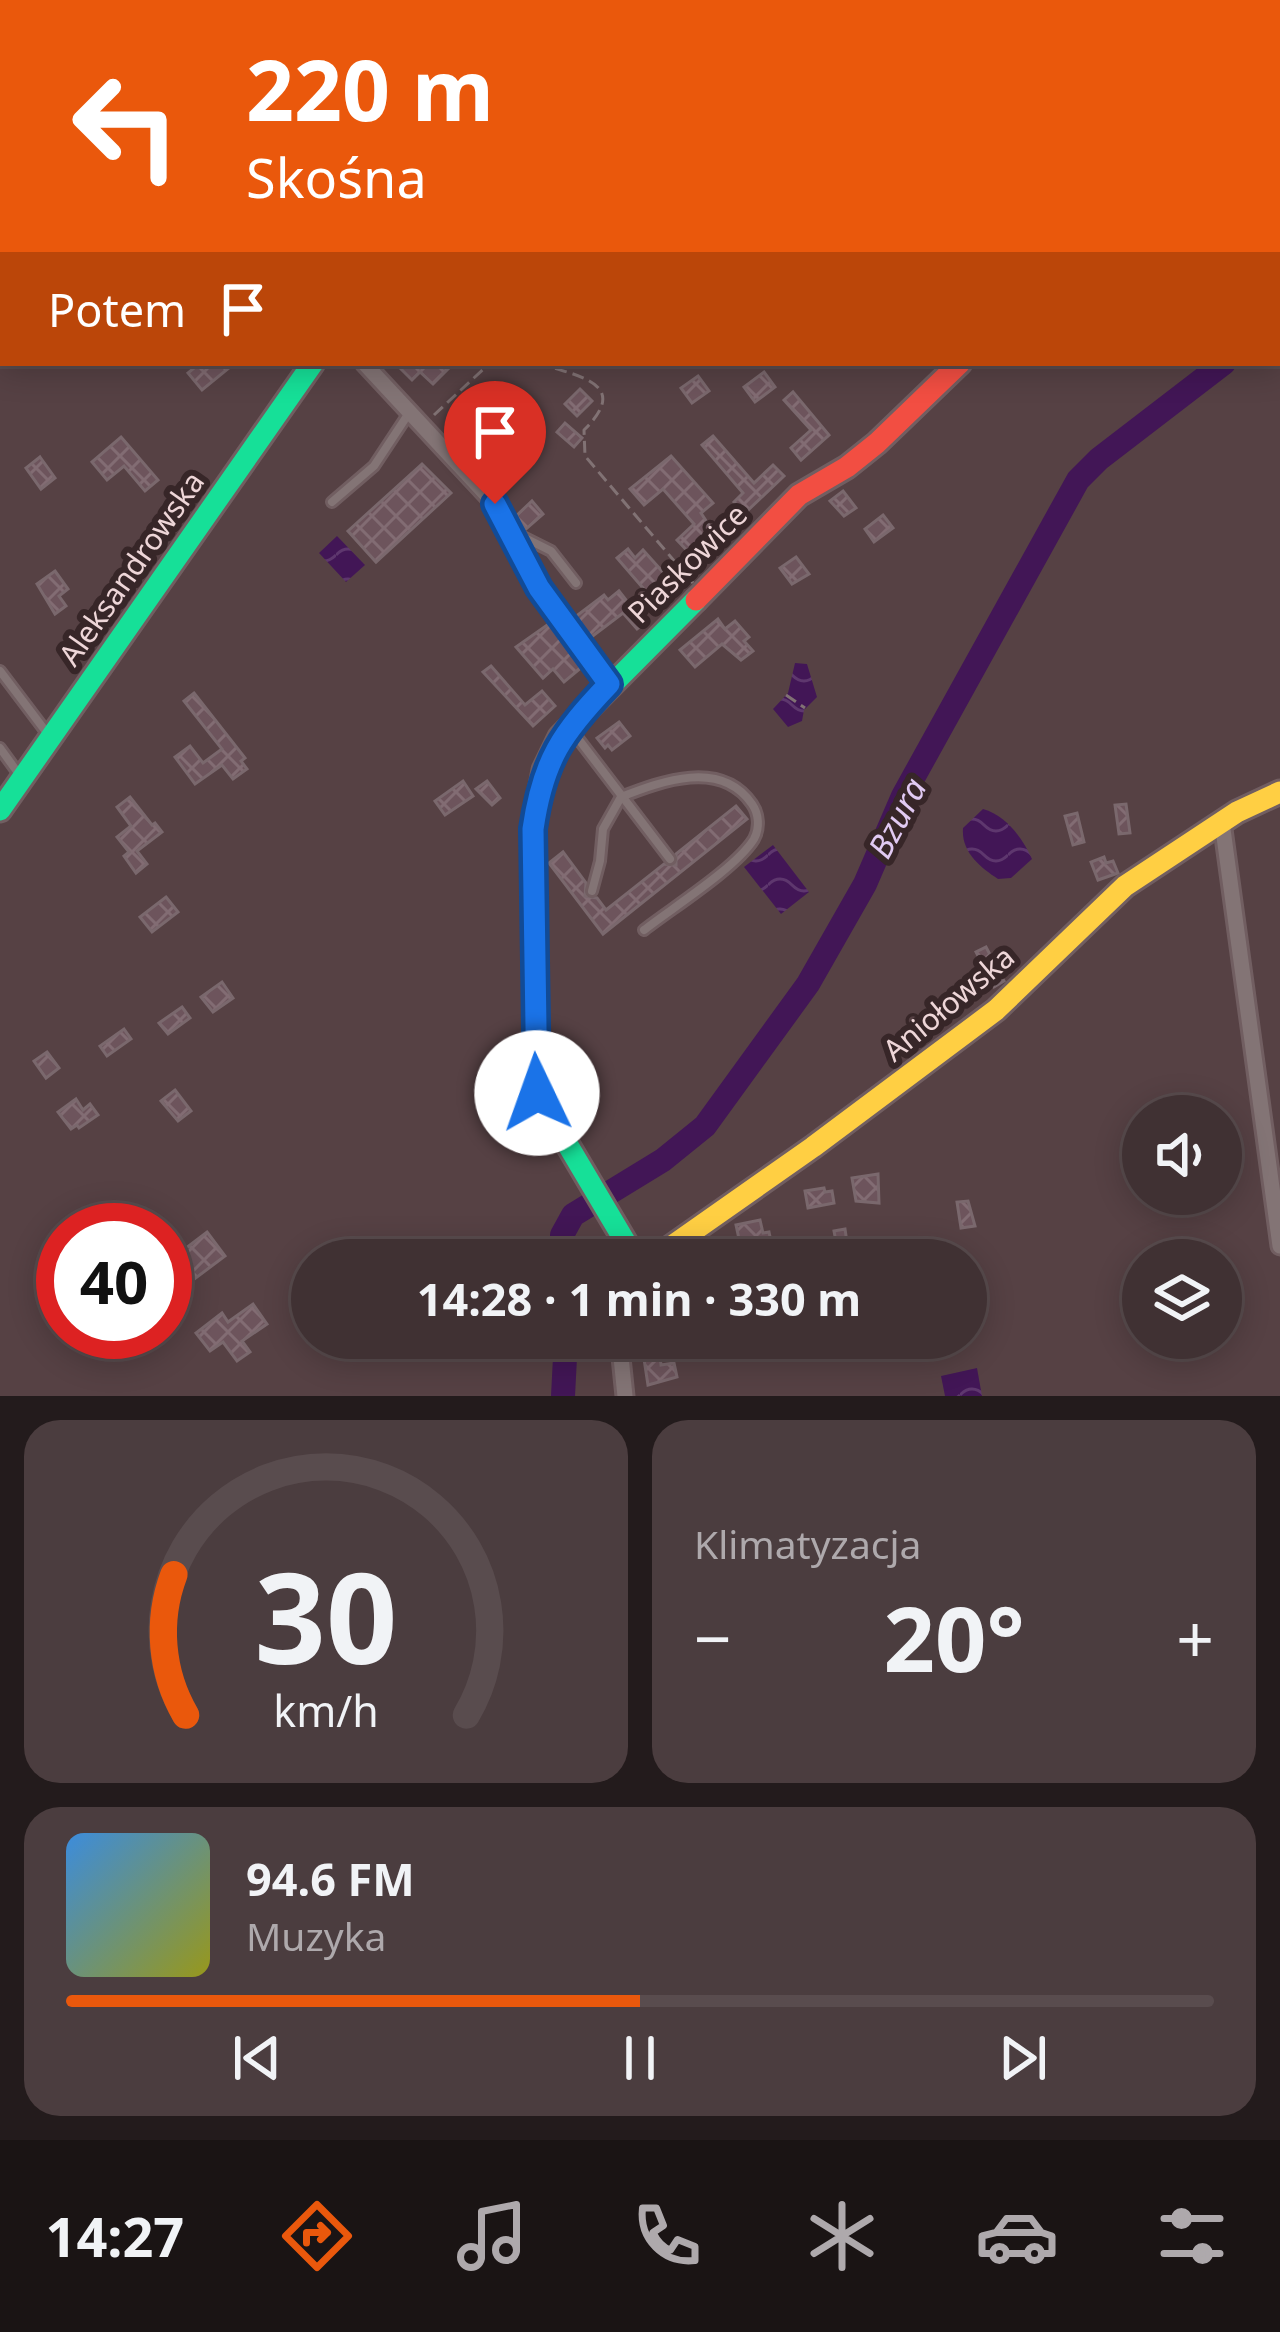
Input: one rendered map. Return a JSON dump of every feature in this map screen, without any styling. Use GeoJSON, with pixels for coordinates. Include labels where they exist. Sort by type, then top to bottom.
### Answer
{"type":"FeatureCollection","features":[{"type":"Feature","properties":{"kind":"street","name":"Aleksandrowska"},"geometry":{"type":"LineString","coordinates":[[0,810],[312,366]]}},
{"type":"Feature","properties":{"kind":"street"},"geometry":{"type":"LineString","coordinates":[[367,366],[479,483],[549,604],[609,684]]}},
{"type":"Feature","properties":{"kind":"street","name":"Piaskowice"},"geometry":{"type":"LineString","coordinates":[[623,1239],[542,1105],[535,1076],[533,829],[544,770],[569,727],[784,508],[877,443],[957,366]]}},
{"type":"Feature","properties":{"kind":"street","name":"Aniołowska"},"geometry":{"type":"LineString","coordinates":[[681,1239],[920,1069],[1006,1001],[1125,886],[1222,822],[1280,792]]}},
{"type":"Feature","properties":{"kind":"street"},"geometry":{"type":"LineString","coordinates":[[1222,822],[1280,1246]]}},
{"type":"Feature","properties":{"kind":"street"},"geometry":{"type":"LineString","coordinates":[[621,1359],[625,1396]]}},
{"type":"Feature","properties":{"kind":"lane"},"geometry":{"type":"LineString","coordinates":[[332,502],[374,466],[410,411]]}},
{"type":"Feature","properties":{"kind":"lane"},"geometry":{"type":"LineString","coordinates":[[510,530],[551,551],[575,583]]}},
{"type":"Feature","properties":{"kind":"lane"},"geometry":{"type":"LineString","coordinates":[[0,671],[51,738]]}},
{"type":"Feature","properties":{"kind":"lane"},"geometry":{"type":"LineString","coordinates":[[569,727],[670,859]]}},
{"type":"Feature","properties":{"kind":"lane"},"geometry":{"type":"LineString","coordinates":[[0,748],[22,778]]}},
{"type":"Feature","properties":{"kind":"lane"},"geometry":{"type":"LineString","coordinates":[[592,891],[603,830],[621,797],[709,776],[733,785],[751,802],[759,818],[755,838],[644,930]]}},
{"type":"Feature","properties":{"kind":"path"},"geometry":{"type":"LineString","coordinates":[[424,425],[487,366]]}},
{"type":"Feature","properties":{"kind":"path"},"geometry":{"type":"LineString","coordinates":[[548,366],[596,383],[604,402],[584,430],[585,457],[682,573],[704,592]]}},
{"type":"Feature","properties":{"kind":"path"},"geometry":{"type":"LineString","coordinates":[[786,695],[805,708]]}},
{"type":"Feature","properties":{"kind":"water"},"geometry":{"type":"Polygon","coordinates":[[[337,536],[365,565],[346,582],[319,553],[337,536]]]}},
{"type":"Feature","properties":{"kind":"water"},"geometry":{"type":"Polygon","coordinates":[[[795,663],[807,664],[817,697],[804,710],[802,721],[788,727],[773,709],[788,693],[795,663]]]}},
{"type":"Feature","properties":{"kind":"water"},"geometry":{"type":"Polygon","coordinates":[[[983,809],[1013,829],[1032,859],[1011,878],[991,874],[965,844],[963,828],[983,809]]]}},
{"type":"Feature","properties":{"kind":"water"},"geometry":{"type":"Polygon","coordinates":[[[773,845],[809,892],[781,914],[744,867],[773,845]]]}},
{"type":"Feature","properties":{"kind":"water"},"geometry":{"type":"Polygon","coordinates":[[[977,1368],[982,1396],[945,1396],[941,1376],[977,1368]]]}},
{"type":"Feature","properties":{"kind":"building"},"geometry":{"type":"Polygon","coordinates":[[[196,366],[231,366],[202,390],[188,373],[196,366]]]}},
{"type":"Feature","properties":{"kind":"building"},"geometry":{"type":"Polygon","coordinates":[[[398,366],[451,366],[433,384],[420,372],[412,380],[398,366]]]}},
{"type":"Feature","properties":{"kind":"building"},"geometry":{"type":"Polygon","coordinates":[[[764,372],[775,387],[755,402],[744,387],[764,372]]]}},
{"type":"Feature","properties":{"kind":"building"},"geometry":{"type":"Polygon","coordinates":[[[698,376],[709,391],[692,403],[681,388],[698,376]]]}},
{"type":"Feature","properties":{"kind":"building"},"geometry":{"type":"Polygon","coordinates":[[[580,389],[592,401],[577,416],[565,404],[580,389]]]}},
{"type":"Feature","properties":{"kind":"building"},"geometry":{"type":"Polygon","coordinates":[[[793,392],[829,435],[801,460],[791,448],[811,430],[784,400],[793,392]]]}},
{"type":"Feature","properties":{"kind":"building"},"geometry":{"type":"Polygon","coordinates":[[[565,423],[582,438],[574,447],[557,432],[565,423]]]}},
{"type":"Feature","properties":{"kind":"building"},"geometry":{"type":"Polygon","coordinates":[[[713,436],[754,483],[773,465],[784,476],[745,513],[734,502],[743,493],[702,445],[713,436]]]}},
{"type":"Feature","properties":{"kind":"building"},"geometry":{"type":"Polygon","coordinates":[[[121,437],[158,480],[145,491],[124,466],[107,480],[92,462],[121,437]]]}},
{"type":"Feature","properties":{"kind":"building"},"geometry":{"type":"Polygon","coordinates":[[[514,454],[525,466],[509,481],[498,469],[514,454]]]}},
{"type":"Feature","properties":{"kind":"building"},"geometry":{"type":"Polygon","coordinates":[[[671,456],[713,503],[701,513],[718,539],[695,559],[677,540],[694,524],[663,489],[644,505],[630,489],[671,456]]]}},
{"type":"Feature","properties":{"kind":"building"},"geometry":{"type":"Polygon","coordinates":[[[40,457],[55,478],[41,489],[26,468],[40,457]]]}},
{"type":"Feature","properties":{"kind":"building"},"geometry":{"type":"Polygon","coordinates":[[[422,464],[451,493],[376,562],[348,531],[422,464]]]}},
{"type":"Feature","properties":{"kind":"building"},"geometry":{"type":"Polygon","coordinates":[[[843,491],[856,508],[844,516],[830,501],[843,491]]]}},
{"type":"Feature","properties":{"kind":"building"},"geometry":{"type":"Polygon","coordinates":[[[532,501],[543,514],[526,529],[515,517],[532,501]]]}},
{"type":"Feature","properties":{"kind":"building"},"geometry":{"type":"Polygon","coordinates":[[[883,515],[893,528],[874,542],[865,529],[883,515]]]}},
{"type":"Feature","properties":{"kind":"building"},"geometry":{"type":"Polygon","coordinates":[[[628,549],[635,558],[643,550],[669,579],[650,596],[617,558],[628,549]]]}},
{"type":"Feature","properties":{"kind":"building"},"geometry":{"type":"Polygon","coordinates":[[[796,557],[809,574],[792,584],[780,568],[796,557]]]}},
{"type":"Feature","properties":{"kind":"building"},"geometry":{"type":"Polygon","coordinates":[[[55,571],[68,589],[59,596],[66,606],[55,614],[37,584],[55,571]]]}},
{"type":"Feature","properties":{"kind":"building"},"geometry":{"type":"Polygon","coordinates":[[[619,591],[644,623],[637,629],[623,613],[590,638],[575,617],[604,595],[608,600],[619,591]]]}},
{"type":"Feature","properties":{"kind":"building"},"geometry":{"type":"Polygon","coordinates":[[[718,619],[725,629],[735,621],[749,637],[744,641],[753,651],[741,660],[722,644],[695,667],[680,650],[718,619]]]}},
{"type":"Feature","properties":{"kind":"building"},"geometry":{"type":"Polygon","coordinates":[[[550,623],[582,667],[564,682],[553,669],[543,678],[516,647],[550,623]]]}},
{"type":"Feature","properties":{"kind":"building"},"geometry":{"type":"Polygon","coordinates":[[[491,666],[525,705],[542,691],[555,706],[533,726],[483,672],[491,666]]]}},
{"type":"Feature","properties":{"kind":"building"},"geometry":{"type":"Polygon","coordinates":[[[194,693],[245,758],[241,761],[247,769],[233,779],[222,765],[195,784],[175,757],[190,746],[203,763],[222,749],[184,701],[194,693]]]}},
{"type":"Feature","properties":{"kind":"building"},"geometry":{"type":"Polygon","coordinates":[[[619,722],[630,736],[612,750],[608,745],[605,748],[597,738],[619,722]]]}},
{"type":"Feature","properties":{"kind":"building"},"geometry":{"type":"Polygon","coordinates":[[[463,781],[473,796],[445,815],[435,801],[463,781]]]}},
{"type":"Feature","properties":{"kind":"building"},"geometry":{"type":"Polygon","coordinates":[[[487,781],[500,798],[492,805],[476,789],[487,781]]]}},
{"type":"Feature","properties":{"kind":"building"},"geometry":{"type":"Polygon","coordinates":[[[130,797],[162,832],[137,851],[147,864],[136,873],[124,856],[129,852],[117,837],[131,826],[117,807],[130,797]]]}},
{"type":"Feature","properties":{"kind":"building"},"geometry":{"type":"Polygon","coordinates":[[[1126,804],[1130,833],[1119,834],[1115,805],[1126,804]]]}},
{"type":"Feature","properties":{"kind":"building"},"geometry":{"type":"Polygon","coordinates":[[[736,806],[747,819],[603,934],[549,863],[563,852],[586,883],[585,896],[597,898],[606,910],[664,864],[676,865],[676,854],[736,806]]]}},
{"type":"Feature","properties":{"kind":"building"},"geometry":{"type":"Polygon","coordinates":[[[1077,813],[1084,842],[1073,845],[1065,816],[1077,813]]]}},
{"type":"Feature","properties":{"kind":"building"},"geometry":{"type":"Polygon","coordinates":[[[1104,857],[1106,863],[1113,861],[1118,873],[1098,880],[1091,862],[1104,857]]]}},
{"type":"Feature","properties":{"kind":"building"},"geometry":{"type":"Polygon","coordinates":[[[166,897],[178,912],[152,932],[140,917],[166,897]]]}},
{"type":"Feature","properties":{"kind":"building"},"geometry":{"type":"Polygon","coordinates":[[[986,947],[1004,981],[994,987],[976,952],[986,947]]]}},
{"type":"Feature","properties":{"kind":"building"},"geometry":{"type":"Polygon","coordinates":[[[222,982],[233,998],[213,1012],[201,997],[222,982]]]}},
{"type":"Feature","properties":{"kind":"building"},"geometry":{"type":"Polygon","coordinates":[[[935,1004],[948,1020],[935,1031],[922,1014],[935,1004]]]}},
{"type":"Feature","properties":{"kind":"building"},"geometry":{"type":"Polygon","coordinates":[[[182,1007],[190,1018],[168,1034],[159,1023],[182,1007]]]}},
{"type":"Feature","properties":{"kind":"building"},"geometry":{"type":"Polygon","coordinates":[[[124,1029],[131,1039],[107,1056],[100,1046],[124,1029]]]}},
{"type":"Feature","properties":{"kind":"building"},"geometry":{"type":"Polygon","coordinates":[[[47,1052],[59,1068],[46,1078],[34,1061],[47,1052]]]}},
{"type":"Feature","properties":{"kind":"building"},"geometry":{"type":"Polygon","coordinates":[[[175,1090],[191,1111],[178,1121],[161,1101],[175,1090]]]}},
{"type":"Feature","properties":{"kind":"building"},"geometry":{"type":"Polygon","coordinates":[[[76,1099],[83,1110],[90,1104],[98,1115],[71,1129],[58,1112],[76,1099]]]}},
{"type":"Feature","properties":{"kind":"building"},"geometry":{"type":"Polygon","coordinates":[[[878,1174],[879,1203],[856,1201],[852,1178],[878,1174]]]}},
{"type":"Feature","properties":{"kind":"building"},"geometry":{"type":"Polygon","coordinates":[[[805,1191],[832,1191],[834,1203],[808,1208],[805,1191]]]}},
{"type":"Feature","properties":{"kind":"building"},"geometry":{"type":"Polygon","coordinates":[[[968,1201],[975,1226],[961,1228],[957,1202],[968,1201]]]}},
{"type":"Feature","properties":{"kind":"building"},"geometry":{"type":"Polygon","coordinates":[[[760,1220],[763,1233],[769,1232],[770,1239],[739,1239],[736,1225],[760,1220]]]}},
{"type":"Feature","properties":{"kind":"building"},"geometry":{"type":"Polygon","coordinates":[[[845,1229],[846,1239],[835,1239],[834,1231],[845,1229]]]}},
{"type":"Feature","properties":{"kind":"building"},"geometry":{"type":"Polygon","coordinates":[[[207,1232],[225,1256],[192,1281],[192,1243],[207,1232]]]}},
{"type":"Feature","properties":{"kind":"building"},"geometry":{"type":"Polygon","coordinates":[[[253,1304],[267,1324],[242,1341],[250,1352],[237,1361],[223,1342],[210,1351],[196,1333],[222,1313],[228,1322],[253,1304]]]}},
{"type":"Feature","properties":{"kind":"building"},"geometry":{"type":"Polygon","coordinates":[[[644,1359],[660,1359],[661,1365],[674,1363],[677,1377],[648,1385],[644,1359]]]}},
{"type":"Feature","properties":{"kind":"waterway","name":"Bzura"},"geometry":{"type":"LineString","coordinates":[[562,1239],[573,1215],[663,1160],[705,1126],[808,984],[865,884],[903,796],[1078,480],[1220,366]]}},
{"type":"Feature","properties":{"kind":"waterway","name":"Bzura"},"geometry":{"type":"LineString","coordinates":[[563,1396],[565,1359]]}},
{"type":"Feature","properties":{"kind":"traffic: fast"},"geometry":{"type":"LineString","coordinates":[[0,810],[311,366]]}},
{"type":"Feature","properties":{"kind":"traffic: fast"},"geometry":{"type":"LineString","coordinates":[[624,1239],[537,1093],[533,829],[544,770],[560,737],[696,600]]}},
{"type":"Feature","properties":{"kind":"traffic: slow"},"geometry":{"type":"LineString","coordinates":[[682,1239],[996,1010],[1125,886],[1237,812],[1280,792]]}},
{"type":"Feature","properties":{"kind":"traffic: jam"},"geometry":{"type":"LineString","coordinates":[[696,600],[799,495],[877,443],[957,366]]}},
{"type":"Feature","properties":{"kind":"route"},"geometry":{"type":"LineString","coordinates":[[495,504],[539,588],[609,684],[560,737],[537,799],[533,829],[537,1093]]}}]}
